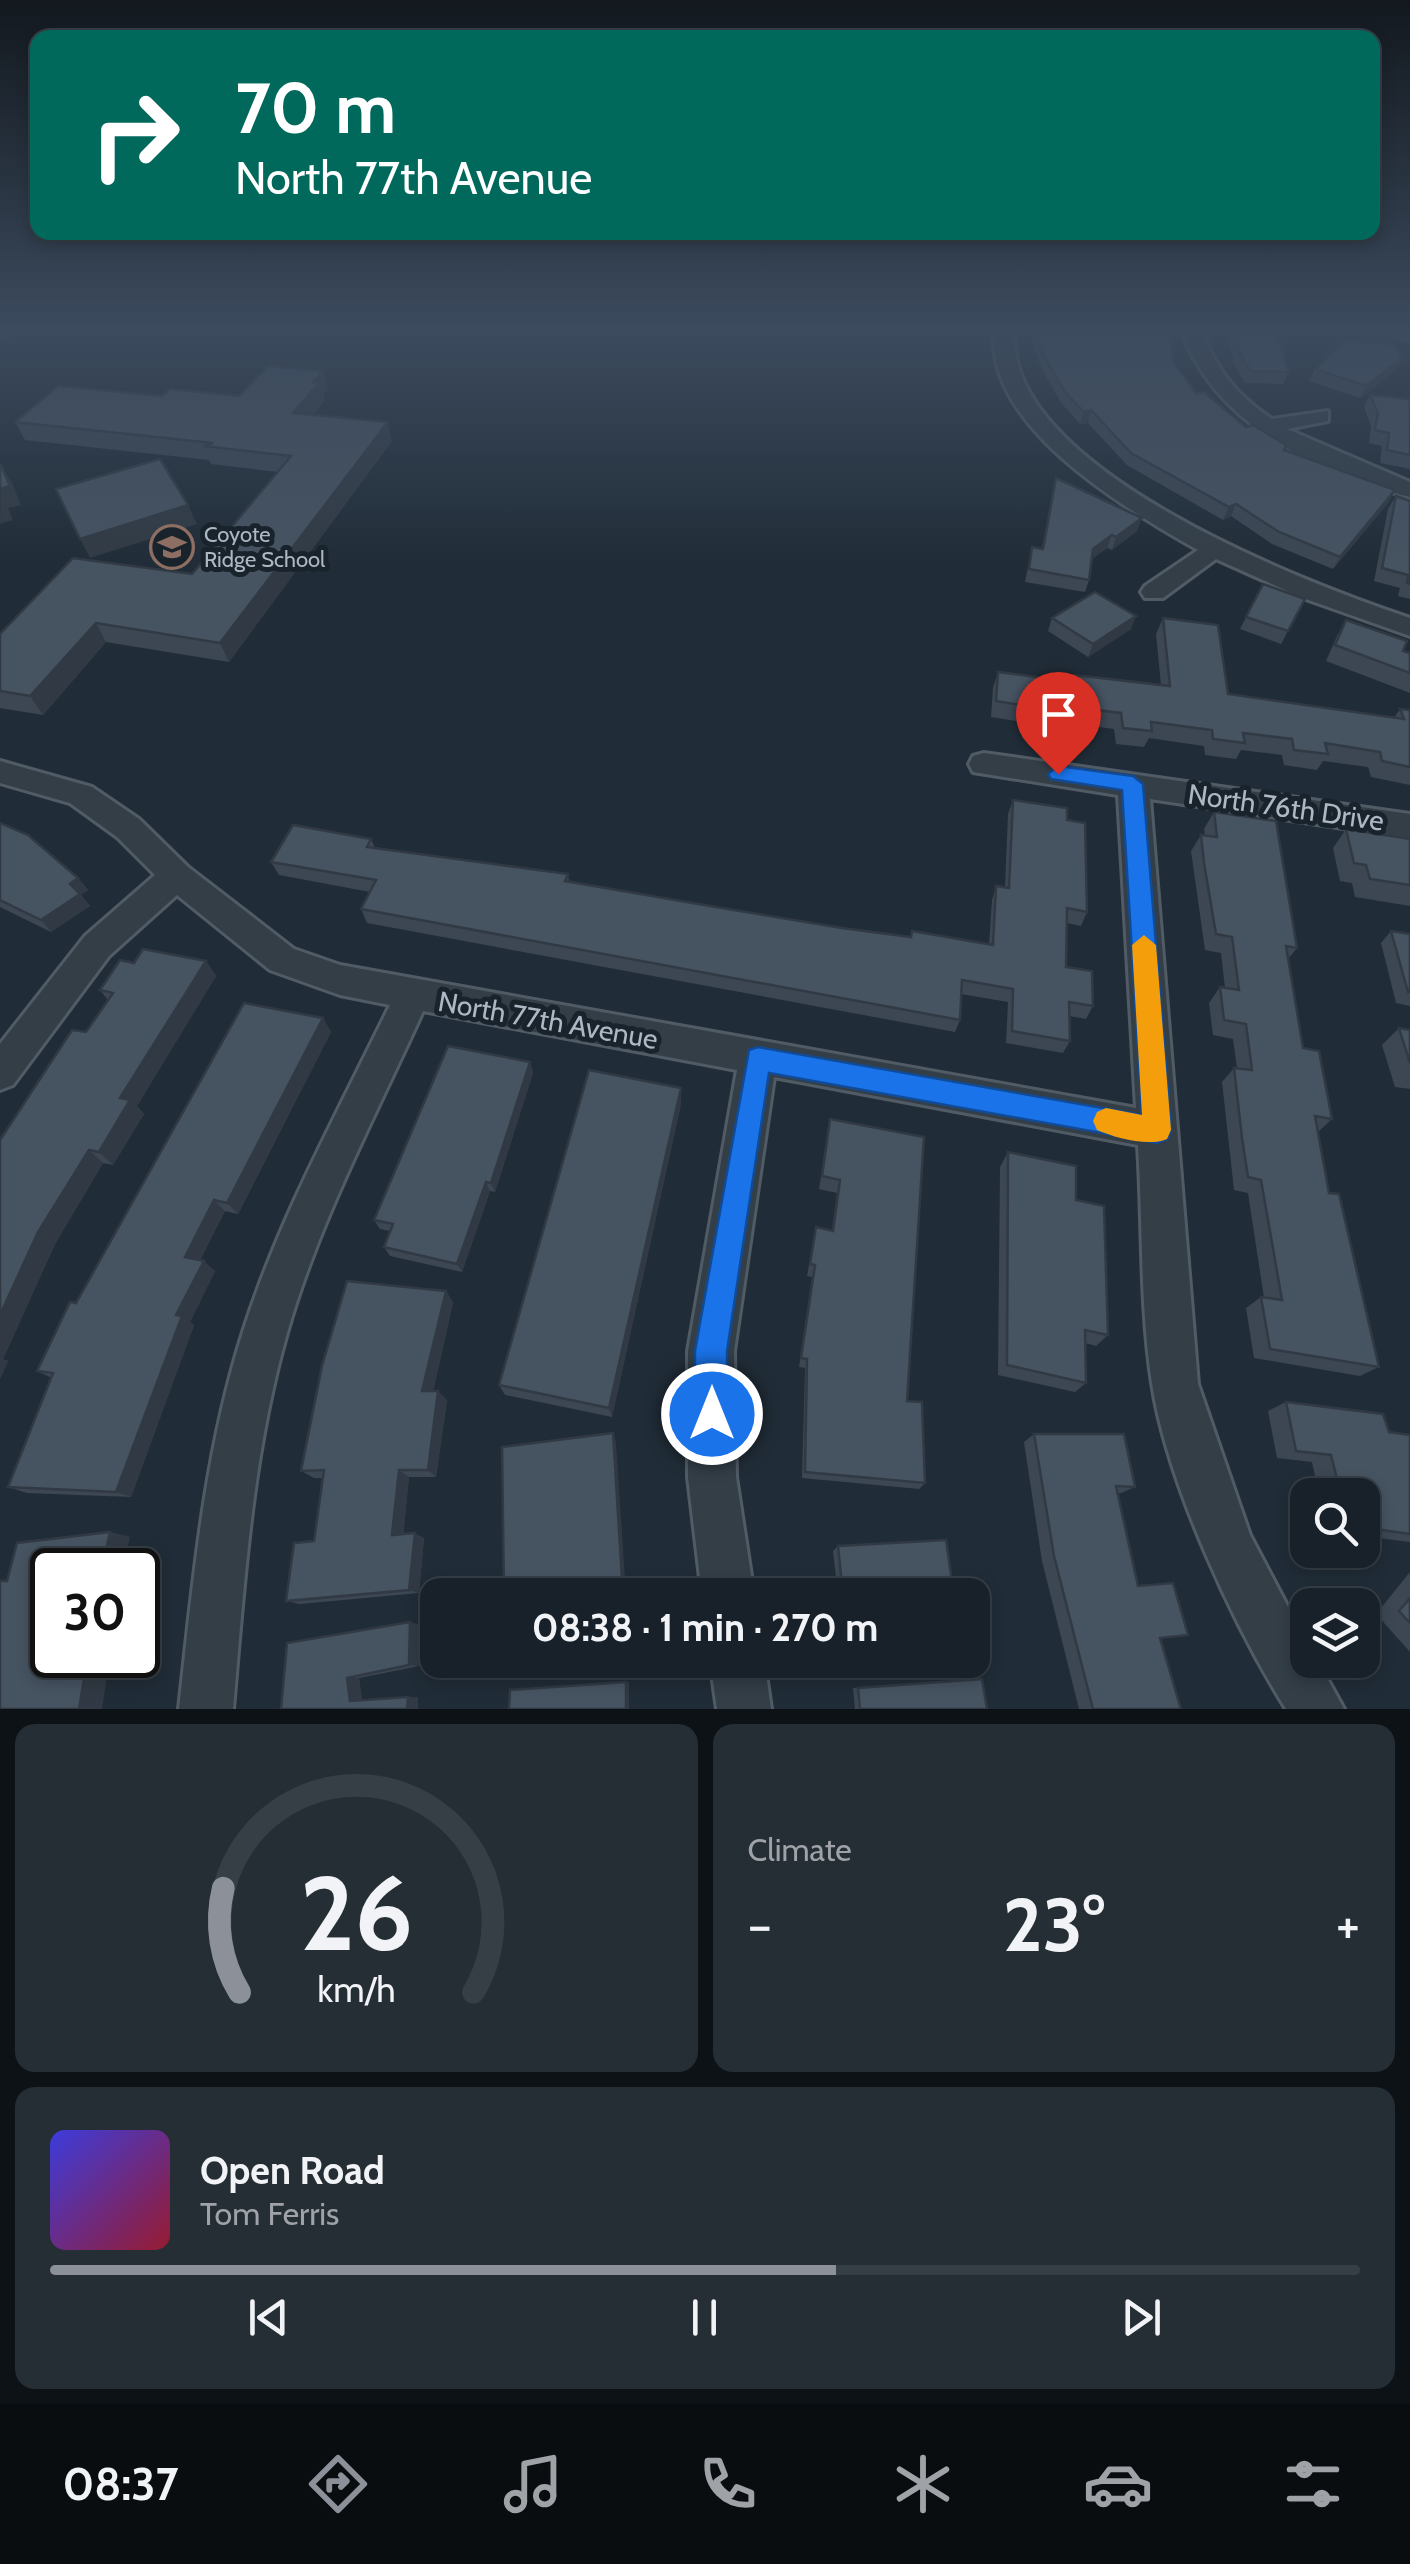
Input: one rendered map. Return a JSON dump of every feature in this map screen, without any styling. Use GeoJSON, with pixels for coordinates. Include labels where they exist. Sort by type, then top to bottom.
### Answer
{"type":"FeatureCollection","features":[{"type":"Feature","properties":{"kind":"street"},"geometry":{"type":"LineString","coordinates":[[1029,408],[1100,479],[1215,549],[1410,626]]}},
{"type":"Feature","properties":{"kind":"street"},"geometry":{"type":"LineString","coordinates":[[1243,408],[1268,426],[1346,467],[1410,490]]}},
{"type":"Feature","properties":{"kind":"street"},"geometry":{"type":"LineString","coordinates":[[1268,426],[1320,416]]}},
{"type":"Feature","properties":{"kind":"street"},"geometry":{"type":"LineString","coordinates":[[1154,592],[1215,549]]}},
{"type":"Feature","properties":{"kind":"street","name":"North 76th Drive"},"geometry":{"type":"LineString","coordinates":[[984,764],[1410,826]]}},
{"type":"Feature","properties":{"kind":"street","name":"North 77th Avenue"},"geometry":{"type":"LineString","coordinates":[[0,772],[81,795],[128,828],[176,876],[282,960],[340,980],[1157,1130]]}},
{"type":"Feature","properties":{"kind":"street"},"geometry":{"type":"LineString","coordinates":[[1133,784],[1175,1384],[1200,1479],[1237,1571],[1317,1709]]}},
{"type":"Feature","properties":{"kind":"street"},"geometry":{"type":"LineString","coordinates":[[0,1072],[97,946],[176,876]]}},
{"type":"Feature","properties":{"kind":"street"},"geometry":{"type":"LineString","coordinates":[[206,1709],[228,1499],[250,1389],[282,1281],[412,996]]}},
{"type":"Feature","properties":{"kind":"street"},"geometry":{"type":"LineString","coordinates":[[726,1578],[712,1477],[711,1351],[758,1059]]}},
{"type":"Feature","properties":{"kind":"street"},"geometry":{"type":"LineString","coordinates":[[740,1678],[744,1709]]}},
{"type":"Feature","properties":{"kind":"building"},"geometry":{"type":"Polygon","coordinates":[[[32,408],[298,408],[293,413],[388,422],[220,643],[96,623],[30,696],[0,691],[0,634],[73,558],[192,574],[291,456],[204,446],[213,443],[15,422],[32,408]]]}},
{"type":"Feature","properties":{"kind":"building"},"geometry":{"type":"Polygon","coordinates":[[[1080,408],[1223,408],[1246,427],[1253,425],[1286,445],[1284,450],[1395,490],[1340,557],[1279,532],[1236,504],[1229,507],[1131,453],[1091,410],[1084,412],[1080,408]]]}},
{"type":"Feature","properties":{"kind":"building"},"geometry":{"type":"Polygon","coordinates":[[[1376,408],[1410,408],[1410,455],[1387,450],[1389,433],[1375,430],[1376,408]]]}},
{"type":"Feature","properties":{"kind":"building"},"geometry":{"type":"Polygon","coordinates":[[[160,459],[188,505],[80,539],[56,489],[160,459]]]}},
{"type":"Feature","properties":{"kind":"building"},"geometry":{"type":"Polygon","coordinates":[[[0,465],[10,486],[0,489],[0,465]]]}},
{"type":"Feature","properties":{"kind":"building"},"geometry":{"type":"Polygon","coordinates":[[[1056,478],[1142,518],[1093,549],[1089,580],[1029,569],[1032,547],[1043,549],[1056,478]]]}},
{"type":"Feature","properties":{"kind":"building"},"geometry":{"type":"Polygon","coordinates":[[[1396,496],[1410,501],[1410,584],[1408,575],[1382,568],[1396,496]]]}},
{"type":"Feature","properties":{"kind":"building"},"geometry":{"type":"Polygon","coordinates":[[[1263,584],[1305,599],[1288,631],[1246,617],[1263,584]]]}},
{"type":"Feature","properties":{"kind":"building"},"geometry":{"type":"Polygon","coordinates":[[[1095,592],[1136,616],[1093,644],[1052,618],[1095,592]]]}},
{"type":"Feature","properties":{"kind":"building"},"geometry":{"type":"Polygon","coordinates":[[[1163,618],[1218,625],[1228,694],[1404,719],[1400,709],[1410,710],[1410,767],[1382,761],[1380,752],[1325,743],[1328,754],[1294,750],[1292,739],[1243,733],[1245,743],[1213,739],[1212,730],[1151,722],[1152,731],[1123,728],[1121,713],[1060,706],[1060,719],[1028,715],[1028,706],[996,701],[998,672],[1075,682],[1074,675],[1170,686],[1163,618]]]}},
{"type":"Feature","properties":{"kind":"building"},"geometry":{"type":"Polygon","coordinates":[[[1346,620],[1407,641],[1403,651],[1410,653],[1410,673],[1335,645],[1346,620]]]}},
{"type":"Feature","properties":{"kind":"building"},"geometry":{"type":"Polygon","coordinates":[[[1013,800],[1067,808],[1067,820],[1085,823],[1087,912],[1067,908],[1066,967],[1092,971],[1093,1006],[1069,1002],[1070,1041],[1012,1031],[1013,989],[962,980],[960,1020],[361,909],[376,880],[271,862],[293,825],[371,839],[367,847],[568,874],[565,881],[710,906],[842,928],[911,937],[912,931],[993,945],[996,886],[1009,888],[1013,800]]]}},
{"type":"Feature","properties":{"kind":"building"},"geometry":{"type":"Polygon","coordinates":[[[1214,812],[1276,821],[1297,948],[1286,946],[1303,1048],[1319,1051],[1332,1119],[1315,1116],[1329,1193],[1339,1194],[1379,1367],[1270,1349],[1261,1297],[1282,1300],[1261,1180],[1248,1177],[1242,1138],[1234,1068],[1252,1070],[1246,1024],[1224,1020],[1220,987],[1239,990],[1232,937],[1216,934],[1204,863],[1201,835],[1217,837],[1214,812]]]}},
{"type":"Feature","properties":{"kind":"building"},"geometry":{"type":"Polygon","coordinates":[[[0,823],[28,835],[78,878],[70,884],[80,894],[41,920],[0,900],[0,823]]]}},
{"type":"Feature","properties":{"kind":"building"},"geometry":{"type":"Polygon","coordinates":[[[1346,829],[1410,839],[1410,885],[1370,879],[1366,865],[1354,863],[1346,829]]]}},
{"type":"Feature","properties":{"kind":"building"},"geometry":{"type":"Polygon","coordinates":[[[1391,931],[1410,934],[1410,992],[1408,992],[1391,931]]]}},
{"type":"Feature","properties":{"kind":"building"},"geometry":{"type":"Polygon","coordinates":[[[143,949],[206,961],[120,1098],[130,1100],[99,1152],[89,1150],[38,1232],[0,1315],[0,1140],[72,1030],[86,1032],[113,993],[100,990],[120,960],[134,963],[143,949]]]}},
{"type":"Feature","properties":{"kind":"building"},"geometry":{"type":"Polygon","coordinates":[[[244,1003],[323,1018],[227,1203],[214,1200],[185,1257],[204,1261],[176,1315],[182,1316],[116,1492],[8,1487],[53,1373],[37,1371],[70,1302],[76,1303],[244,1003]]]}},
{"type":"Feature","properties":{"kind":"building"},"geometry":{"type":"Polygon","coordinates":[[[1399,1028],[1410,1030],[1410,1063],[1399,1028]]]}},
{"type":"Feature","properties":{"kind":"building"},"geometry":{"type":"Polygon","coordinates":[[[448,1046],[530,1062],[491,1183],[486,1182],[457,1264],[384,1247],[393,1224],[374,1220],[448,1046]]]}},
{"type":"Feature","properties":{"kind":"building"},"geometry":{"type":"Polygon","coordinates":[[[589,1070],[681,1088],[609,1408],[499,1385],[589,1070]]]}},
{"type":"Feature","properties":{"kind":"building"},"geometry":{"type":"Polygon","coordinates":[[[830,1119],[924,1137],[907,1401],[922,1402],[925,1483],[805,1472],[807,1359],[801,1358],[815,1265],[810,1264],[816,1227],[833,1231],[840,1180],[822,1176],[830,1119]]]}},
{"type":"Feature","properties":{"kind":"building"},"geometry":{"type":"Polygon","coordinates":[[[1008,1152],[1076,1166],[1076,1200],[1104,1206],[1108,1335],[1085,1330],[1086,1383],[1007,1365],[1008,1152]]]}},
{"type":"Feature","properties":{"kind":"building"},"geometry":{"type":"Polygon","coordinates":[[[347,1281],[446,1291],[422,1391],[438,1391],[428,1470],[399,1470],[392,1535],[415,1533],[409,1590],[286,1601],[294,1543],[314,1541],[324,1470],[301,1471],[322,1366],[347,1281]]]}},
{"type":"Feature","properties":{"kind":"building"},"geometry":{"type":"Polygon","coordinates":[[[1286,1402],[1383,1414],[1389,1432],[1410,1435],[1410,1534],[1380,1530],[1380,1478],[1337,1478],[1331,1455],[1296,1451],[1286,1402]]]}},
{"type":"Feature","properties":{"kind":"building"},"geometry":{"type":"Polygon","coordinates":[[[613,1433],[622,1578],[504,1578],[502,1447],[613,1433]]]}},
{"type":"Feature","properties":{"kind":"building"},"geometry":{"type":"Polygon","coordinates":[[[1034,1434],[1124,1434],[1135,1487],[1116,1486],[1138,1586],[1173,1583],[1188,1635],[1160,1638],[1181,1709],[1093,1709],[1054,1556],[1034,1434]]]}},
{"type":"Feature","properties":{"kind":"building"},"geometry":{"type":"Polygon","coordinates":[[[110,1532],[107,1548],[30,1548],[30,1678],[84,1678],[79,1709],[0,1709],[0,1581],[7,1581],[17,1543],[110,1532]]]}},
{"type":"Feature","properties":{"kind":"building"},"geometry":{"type":"Polygon","coordinates":[[[946,1540],[952,1578],[841,1578],[838,1546],[946,1540]]]}},
{"type":"Feature","properties":{"kind":"building"},"geometry":{"type":"Polygon","coordinates":[[[1410,1598],[1410,1623],[1399,1611],[1410,1598]]]}},
{"type":"Feature","properties":{"kind":"building"},"geometry":{"type":"Polygon","coordinates":[[[410,1622],[409,1665],[347,1678],[350,1701],[408,1697],[407,1709],[281,1709],[287,1643],[410,1622]]]}},
{"type":"Feature","properties":{"kind":"building"},"geometry":{"type":"Polygon","coordinates":[[[982,1679],[987,1709],[860,1709],[858,1688],[982,1679]]]}},
{"type":"Feature","properties":{"kind":"building"},"geometry":{"type":"Polygon","coordinates":[[[626,1682],[626,1709],[509,1709],[510,1690],[626,1682]]]}},
{"type":"Feature","properties":{"kind":"slow traffic"},"geometry":{"type":"LineString","coordinates":[[1106,1121],[1157,1130],[1144,945]]}},
{"type":"Feature","properties":{"kind":"place","name":"Coyote Ridge School"},"geometry":{"type":"Point","coordinates":[172,547]}},
{"type":"Feature","properties":{"kind":"route"},"geometry":{"type":"LineString","coordinates":[[712,1414],[711,1351],[758,1059],[1157,1130],[1133,784],[1058,774]]}}]}
